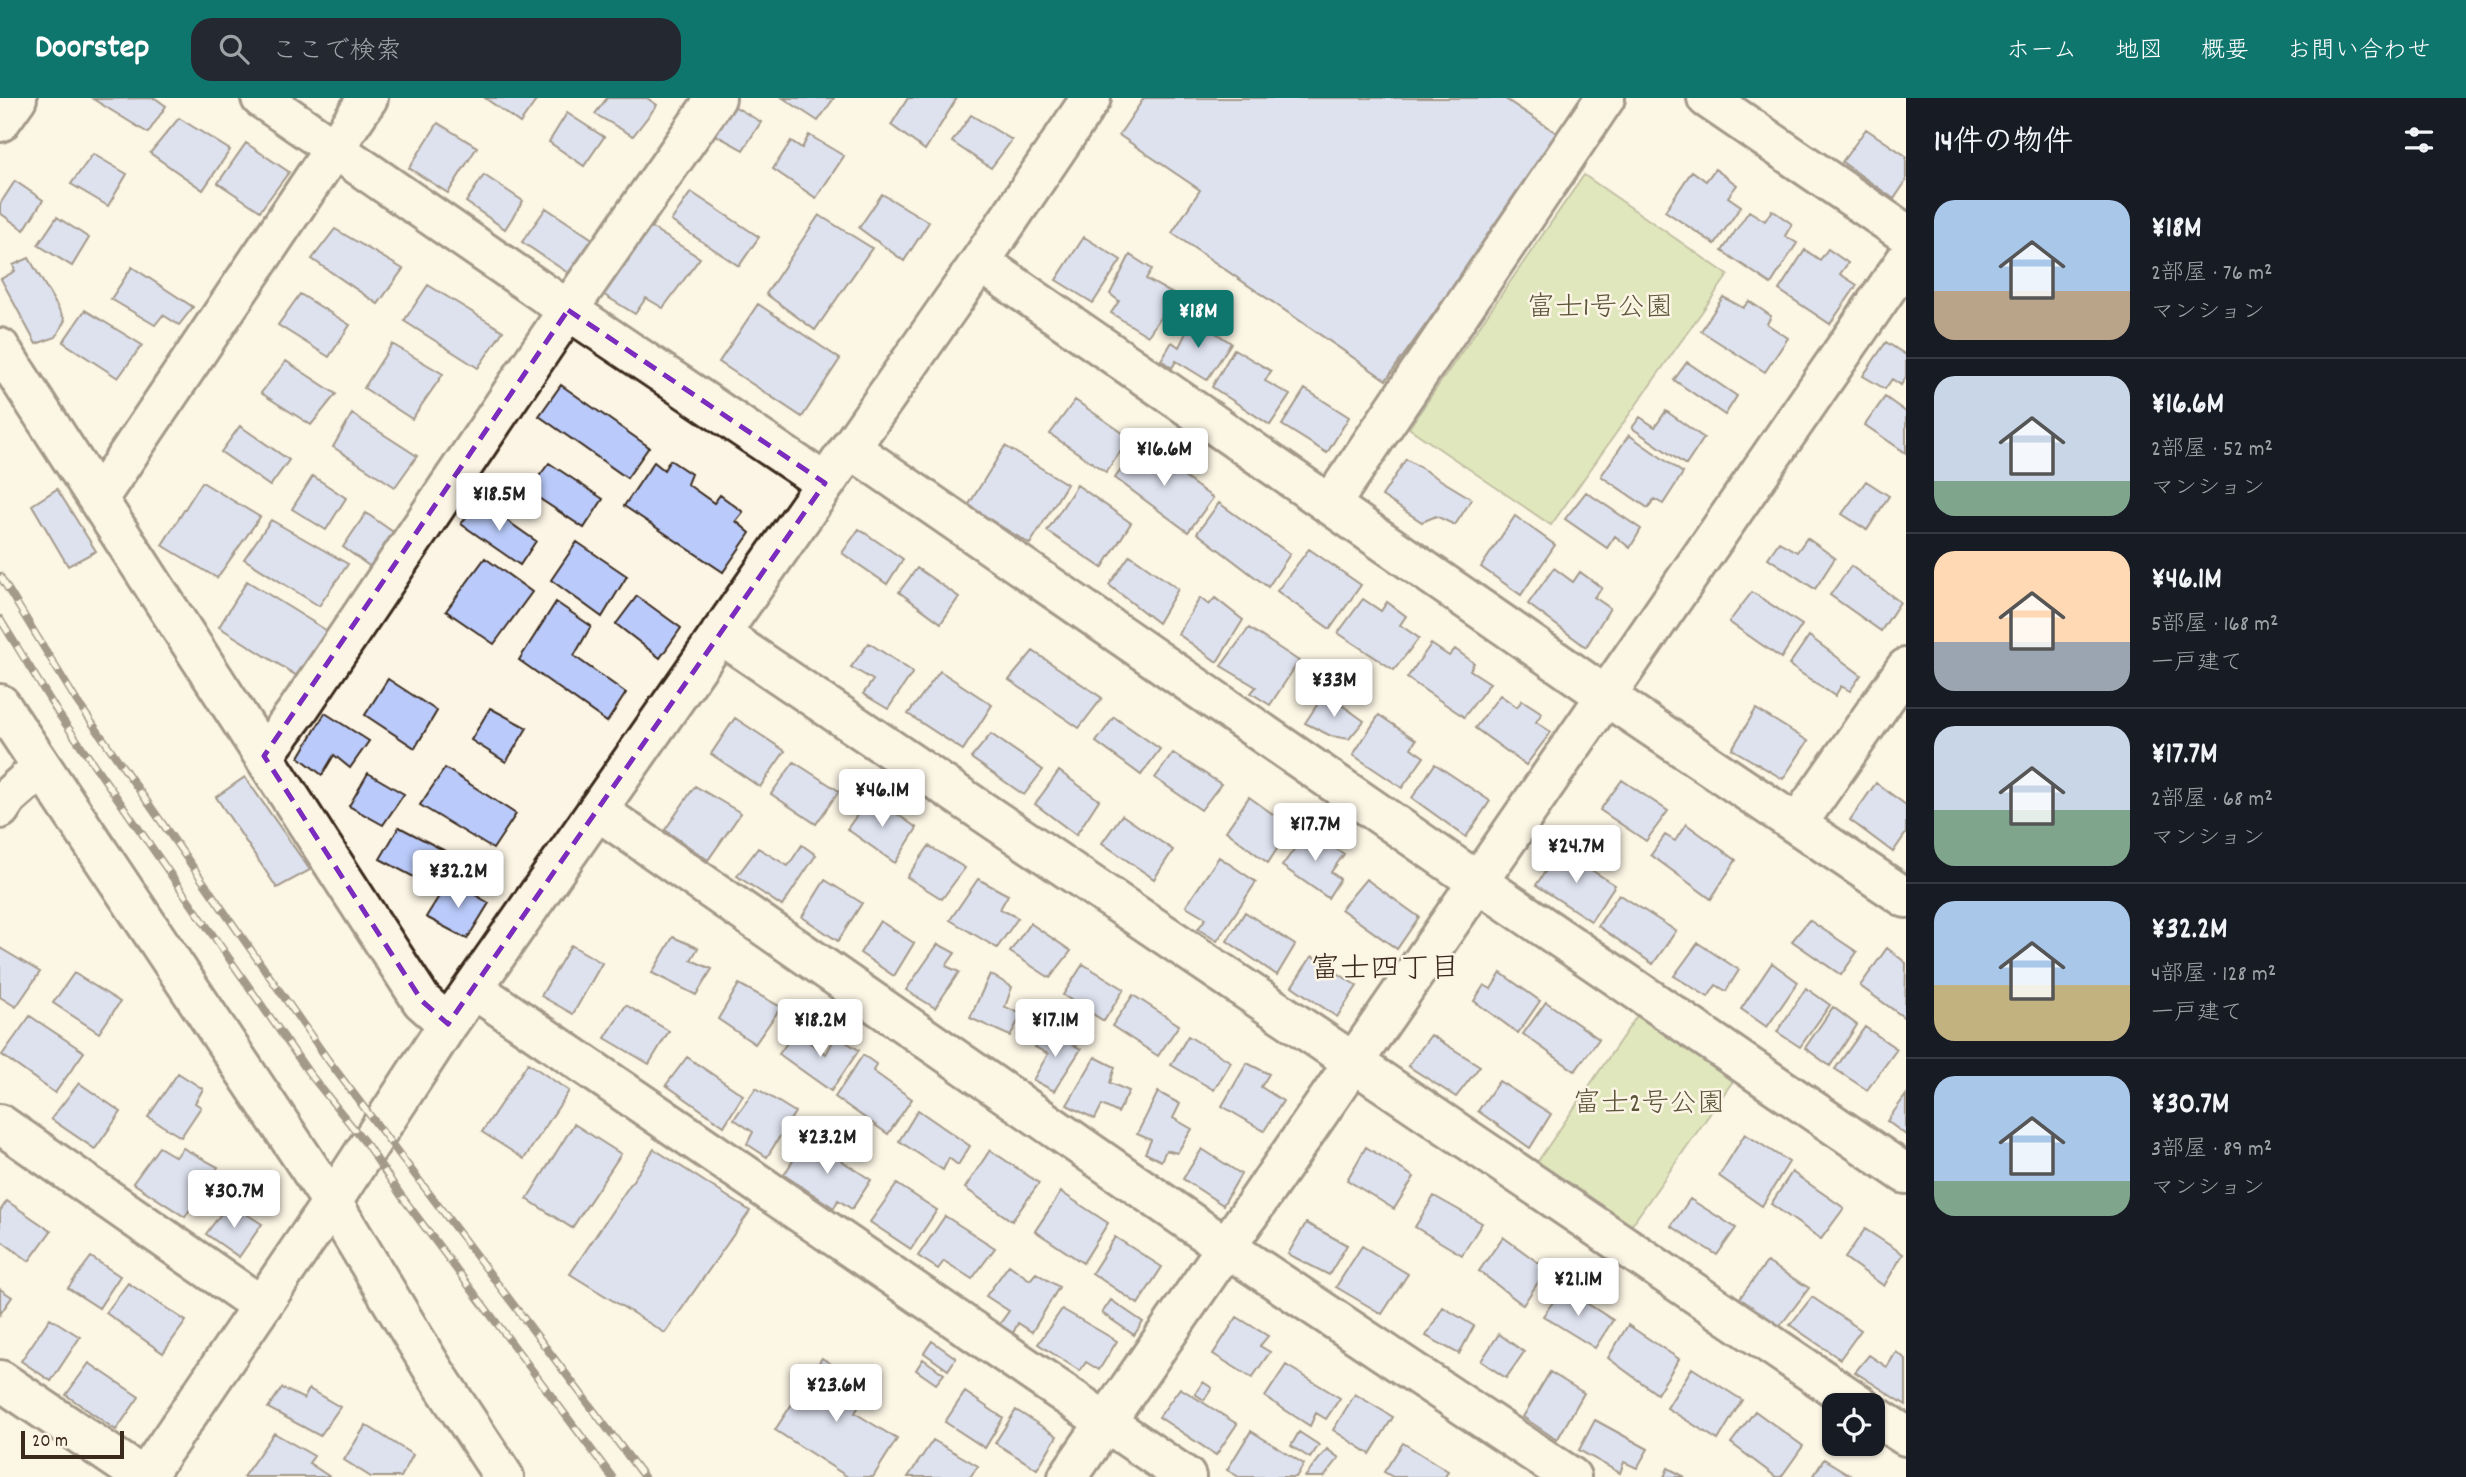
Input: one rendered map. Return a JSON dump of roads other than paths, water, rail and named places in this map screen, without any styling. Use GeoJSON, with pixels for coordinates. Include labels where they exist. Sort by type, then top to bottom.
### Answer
{"type":"FeatureCollection","features":[{"type":"Feature","properties":{"kind":"street"},"geometry":{"type":"LineString","coordinates":[[0,122],[17,98]]}},
{"type":"Feature","properties":{"kind":"street"},"geometry":{"type":"LineString","coordinates":[[261,98],[825,483]]}},
{"type":"Feature","properties":{"kind":"street"},"geometry":{"type":"LineString","coordinates":[[98,499],[368,98]]}},
{"type":"Feature","properties":{"kind":"street"},"geometry":{"type":"LineString","coordinates":[[264,755],[716,98]]}},
{"type":"Feature","properties":{"kind":"street"},"geometry":{"type":"LineString","coordinates":[[0,1380],[144,1477],[332,1202],[448,1024],[980,262],[1091,98]]}},
{"type":"Feature","properties":{"kind":"street"},"geometry":{"type":"LineString","coordinates":[[1330,505],[1605,98]]}},
{"type":"Feature","properties":{"kind":"street"},"geometry":{"type":"LineString","coordinates":[[1707,98],[1906,234]]}},
{"type":"Feature","properties":{"kind":"street"},"geometry":{"type":"LineString","coordinates":[[1068,1477],[1906,260]]}},
{"type":"Feature","properties":{"kind":"street"},"geometry":{"type":"LineString","coordinates":[[980,262],[1606,696],[1906,898]]}},
{"type":"Feature","properties":{"kind":"street"},"geometry":{"type":"LineString","coordinates":[[0,348],[422,1001],[448,1024]]}},
{"type":"Feature","properties":{"kind":"street"},"geometry":{"type":"LineString","coordinates":[[850,448],[1906,1174]]}},
{"type":"Feature","properties":{"kind":"street"},"geometry":{"type":"LineString","coordinates":[[720,634],[1842,1393]]}},
{"type":"Feature","properties":{"kind":"street"},"geometry":{"type":"LineString","coordinates":[[1797,824],[1906,668]]}},
{"type":"Feature","properties":{"kind":"street"},"geometry":{"type":"LineString","coordinates":[[0,704],[332,1202],[434,1371],[503,1477]]}},
{"type":"Feature","properties":{"kind":"street"},"geometry":{"type":"LineString","coordinates":[[0,808],[8,797],[42,767]]}},
{"type":"Feature","properties":{"kind":"street"},"geometry":{"type":"LineString","coordinates":[[597,810],[1226,1247],[1571,1477]]}},
{"type":"Feature","properties":{"kind":"street"},"geometry":{"type":"LineString","coordinates":[[474,989],[1186,1477]]}},
{"type":"Feature","properties":{"kind":"street"},"geometry":{"type":"LineString","coordinates":[[0,1125],[260,1305]]}},
{"type":"Feature","properties":{"kind":"street"},"geometry":{"type":"LineString","coordinates":[[1885,1422],[1906,1436]]}},
{"type":"Feature","properties":{"kind":"railway"},"geometry":{"type":"LineString","coordinates":[[0,576],[76,700],[328,1060],[644,1477]]}},
{"type":"Feature","properties":{"kind":"railway"},"geometry":{"type":"LineString","coordinates":[[0,619],[58,713],[309,1073],[367,1145],[400,1194],[612,1477]]}},
{"type":"Feature","properties":{"kind":"district","name":"富士四丁目"},"geometry":{"type":"Point","coordinates":[1385,967]}},
{"type":"Feature","properties":{"kind":"park label","name":"富士1号公園"},"geometry":{"type":"Point","coordinates":[1600,305]}},
{"type":"Feature","properties":{"kind":"park label","name":"富士2号公園"},"geometry":{"type":"Point","coordinates":[1649,1101]}}]}
